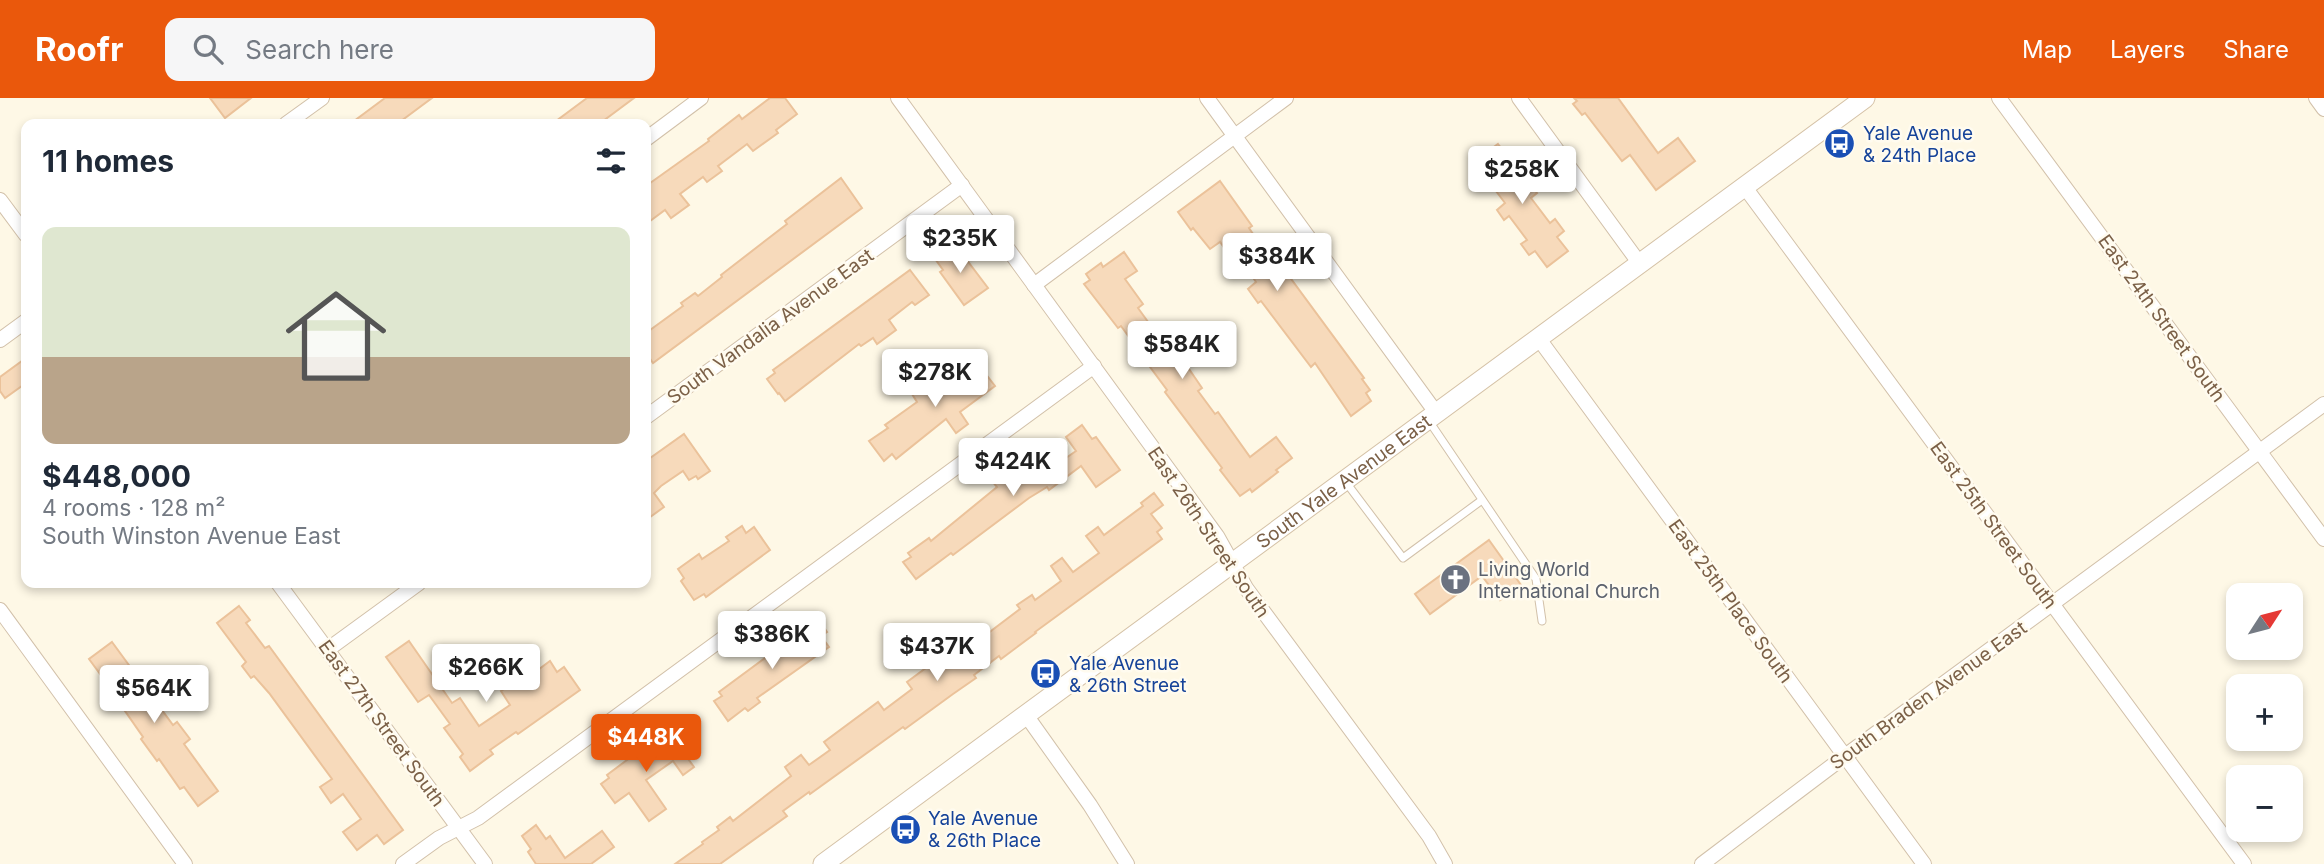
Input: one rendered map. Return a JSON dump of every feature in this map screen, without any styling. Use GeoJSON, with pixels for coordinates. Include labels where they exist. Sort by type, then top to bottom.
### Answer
{"type":"FeatureCollection","features":[{"type":"Feature","properties":{"kind":"main road","name":"South Yale Avenue East"},"geometry":{"type":"LineString","coordinates":[[823,864],[1640,264],[1744,186],[1842,105],[1865,98]]}},
{"type":"Feature","properties":{"kind":"street"},"geometry":{"type":"LineString","coordinates":[[293,119],[322,98]]}},
{"type":"Feature","properties":{"kind":"street"},"geometry":{"type":"LineString","coordinates":[[651,135],[701,98]]}},
{"type":"Feature","properties":{"kind":"street","name":"East 26th Street South"},"geometry":{"type":"LineString","coordinates":[[898,98],[1217,536],[1249,592],[1429,836],[1445,864]]}},
{"type":"Feature","properties":{"kind":"street"},"geometry":{"type":"LineString","coordinates":[[1208,98],[1432,417]]}},
{"type":"Feature","properties":{"kind":"street"},"geometry":{"type":"LineString","coordinates":[[1034,285],[1286,98]]}},
{"type":"Feature","properties":{"kind":"street"},"geometry":{"type":"LineString","coordinates":[[1519,98],[1640,264]]}},
{"type":"Feature","properties":{"kind":"street","name":"East 24th Street South"},"geometry":{"type":"LineString","coordinates":[[1999,98],[2324,539]]}},
{"type":"Feature","properties":{"kind":"street"},"geometry":{"type":"LineString","coordinates":[[2316,98],[2324,109]]}},
{"type":"Feature","properties":{"kind":"street","name":"South Vandalia Avenue East"},"geometry":{"type":"LineString","coordinates":[[651,413],[962,185]]}},
{"type":"Feature","properties":{"kind":"street","name":"East 25th Street South"},"geometry":{"type":"LineString","coordinates":[[1744,186],[2244,864]]}},
{"type":"Feature","properties":{"kind":"street"},"geometry":{"type":"LineString","coordinates":[[0,200],[21,229]]}},
{"type":"Feature","properties":{"kind":"street"},"geometry":{"type":"LineString","coordinates":[[0,340],[21,325]]}},
{"type":"Feature","properties":{"kind":"street","name":"East 25th Place South"},"geometry":{"type":"LineString","coordinates":[[1539,338],[1924,864]]}},
{"type":"Feature","properties":{"kind":"street"},"geometry":{"type":"LineString","coordinates":[[403,864],[439,838],[478,818],[1094,366]]}},
{"type":"Feature","properties":{"kind":"street","name":"South Braden Avenue East"},"geometry":{"type":"LineString","coordinates":[[1702,864],[2324,404]]}},
{"type":"Feature","properties":{"kind":"street","name":"East 27th Street South"},"geometry":{"type":"LineString","coordinates":[[282,588],[485,864]]}},
{"type":"Feature","properties":{"kind":"street"},"geometry":{"type":"LineString","coordinates":[[327,650],[412,588]]}},
{"type":"Feature","properties":{"kind":"street"},"geometry":{"type":"LineString","coordinates":[[0,610],[185,864]]}},
{"type":"Feature","properties":{"kind":"street"},"geometry":{"type":"LineString","coordinates":[[1026,715],[1090,804],[1127,864]]}},
{"type":"Feature","properties":{"kind":"lane"},"geometry":{"type":"LineString","coordinates":[[1432,417],[1482,500],[1536,579],[1542,621]]}},
{"type":"Feature","properties":{"kind":"lane"},"geometry":{"type":"LineString","coordinates":[[1346,481],[1404,558],[1482,500]]}},
{"type":"Feature","properties":{"kind":"building"},"geometry":{"type":"Polygon","coordinates":[[[210,98],[251,98],[225,118],[210,98]]]}},
{"type":"Feature","properties":{"kind":"building"},"geometry":{"type":"Polygon","coordinates":[[[385,98],[432,98],[404,119],[357,119],[385,98]]]}},
{"type":"Feature","properties":{"kind":"building"},"geometry":{"type":"Polygon","coordinates":[[[587,98],[634,98],[606,119],[559,119],[587,98]]]}},
{"type":"Feature","properties":{"kind":"building"},"geometry":{"type":"Polygon","coordinates":[[[770,98],[785,98],[797,114],[776,130],[778,133],[753,151],[747,144],[718,166],[722,171],[707,182],[703,177],[680,194],[689,205],[671,218],[665,210],[651,220],[651,182],[709,141],[708,139],[739,115],[742,119],[770,98]]]}},
{"type":"Feature","properties":{"kind":"building"},"geometry":{"type":"Polygon","coordinates":[[[1574,98],[1618,98],[1658,153],[1678,138],[1695,161],[1656,190],[1630,155],[1622,161],[1585,113],[1582,115],[1573,104],[1577,101],[1574,98]]]}},
{"type":"Feature","properties":{"kind":"building"},"geometry":{"type":"Polygon","coordinates":[[[1498,144],[1537,193],[1531,198],[1550,223],[1555,219],[1564,231],[1557,237],[1568,251],[1547,267],[1535,251],[1529,255],[1521,244],[1527,240],[1509,216],[1504,220],[1497,210],[1505,203],[1474,162],[1498,144]]]}},
{"type":"Feature","properties":{"kind":"building"},"geometry":{"type":"Polygon","coordinates":[[[841,178],[862,208],[653,363],[651,329],[683,306],[681,303],[695,293],[698,296],[722,277],[721,275],[787,224],[785,221],[841,178]]]}},
{"type":"Feature","properties":{"kind":"building"},"geometry":{"type":"Polygon","coordinates":[[[1220,181],[1252,226],[1249,228],[1268,256],[1272,253],[1364,378],[1362,379],[1370,390],[1366,393],[1371,401],[1351,416],[1315,363],[1311,367],[1261,301],[1258,303],[1248,289],[1256,282],[1233,250],[1228,253],[1220,242],[1210,249],[1178,212],[1220,181]]]}},
{"type":"Feature","properties":{"kind":"building"},"geometry":{"type":"Polygon","coordinates":[[[950,244],[960,258],[963,255],[988,288],[964,305],[940,272],[943,270],[933,256],[950,244]]]}},
{"type":"Feature","properties":{"kind":"building"},"geometry":{"type":"Polygon","coordinates":[[[1124,252],[1137,271],[1125,279],[1143,304],[1138,308],[1176,355],[1189,346],[1198,358],[1187,366],[1202,388],[1198,391],[1215,414],[1218,412],[1250,457],[1276,437],[1292,458],[1252,492],[1250,489],[1240,496],[1165,392],[1167,390],[1147,363],[1145,365],[1137,353],[1139,351],[1121,326],[1118,328],[1084,284],[1090,280],[1086,274],[1101,263],[1103,267],[1124,252]]]}},
{"type":"Feature","properties":{"kind":"building"},"geometry":{"type":"Polygon","coordinates":[[[910,270],[929,295],[915,305],[912,302],[889,320],[896,330],[877,344],[873,338],[861,346],[859,344],[785,401],[778,394],[767,379],[775,373],[773,370],[910,270]]]}},
{"type":"Feature","properties":{"kind":"building"},"geometry":{"type":"Polygon","coordinates":[[[968,351],[995,386],[960,412],[968,424],[956,433],[946,419],[896,459],[892,454],[884,461],[869,441],[888,428],[885,425],[917,402],[912,394],[924,386],[930,394],[955,376],[948,366],[968,351]]]}},
{"type":"Feature","properties":{"kind":"building"},"geometry":{"type":"Polygon","coordinates":[[[21,362],[21,387],[5,398],[0,391],[0,377],[21,362]]]}},
{"type":"Feature","properties":{"kind":"building"},"geometry":{"type":"Polygon","coordinates":[[[1082,425],[1092,439],[1096,437],[1120,470],[1096,487],[1081,466],[1049,490],[1047,487],[1029,498],[916,579],[903,562],[911,557],[908,553],[929,538],[931,541],[997,487],[988,476],[1000,468],[1009,480],[1044,455],[1053,467],[1076,451],[1066,437],[1082,425]]]}},
{"type":"Feature","properties":{"kind":"building"},"geometry":{"type":"Polygon","coordinates":[[[684,434],[710,471],[698,479],[696,476],[689,480],[683,471],[661,486],[654,493],[664,507],[651,516],[651,457],[684,434]]]}},
{"type":"Feature","properties":{"kind":"building"},"geometry":{"type":"Polygon","coordinates":[[[1154,493],[1163,505],[1151,514],[1162,528],[1157,532],[1162,539],[1001,659],[999,656],[974,675],[976,678],[905,729],[903,727],[783,811],[787,816],[720,864],[675,864],[703,844],[702,842],[719,830],[717,827],[730,817],[733,821],[791,776],[785,767],[801,755],[809,765],[830,750],[824,742],[878,702],[884,710],[912,689],[907,682],[949,651],[954,659],[1020,609],[1017,605],[1032,595],[1035,600],[1061,581],[1051,566],[1062,558],[1073,572],[1099,553],[1086,536],[1098,527],[1104,535],[1143,506],[1141,503],[1154,493]]]}},
{"type":"Feature","properties":{"kind":"building"},"geometry":{"type":"Polygon","coordinates":[[[742,526],[746,533],[754,527],[770,550],[706,597],[704,594],[694,600],[681,581],[684,578],[678,569],[699,554],[702,559],[729,541],[726,537],[742,526]]]}},
{"type":"Feature","properties":{"kind":"building","name":"Living World International Church"},"geometry":{"type":"Polygon","coordinates":[[[1489,540],[1521,585],[1500,600],[1482,576],[1430,614],[1415,594],[1489,540]]]}},
{"type":"Feature","properties":{"kind":"building"},"geometry":{"type":"Polygon","coordinates":[[[239,606],[250,620],[246,623],[265,648],[269,646],[403,830],[384,844],[377,835],[357,850],[343,832],[361,819],[343,794],[331,803],[320,787],[332,779],[269,693],[254,676],[251,678],[242,666],[246,662],[217,623],[239,606]]]}},
{"type":"Feature","properties":{"kind":"building"},"geometry":{"type":"Polygon","coordinates":[[[818,619],[827,632],[821,636],[829,647],[757,698],[760,702],[748,711],[745,708],[728,721],[714,701],[722,696],[719,692],[818,619]]]}},
{"type":"Feature","properties":{"kind":"building"},"geometry":{"type":"Polygon","coordinates":[[[409,641],[452,703],[460,698],[479,726],[510,705],[501,691],[515,682],[518,685],[550,661],[557,672],[564,667],[580,690],[518,734],[516,732],[490,750],[493,754],[470,771],[460,757],[463,754],[444,728],[450,724],[429,695],[418,702],[386,657],[409,641]]]}},
{"type":"Feature","properties":{"kind":"building"},"geometry":{"type":"Polygon","coordinates":[[[112,642],[173,725],[177,722],[190,739],[184,744],[218,791],[198,806],[184,787],[180,789],[159,759],[157,761],[117,697],[89,659],[112,642]]]}},
{"type":"Feature","properties":{"kind":"building"},"geometry":{"type":"Polygon","coordinates":[[[667,730],[694,767],[683,775],[673,761],[646,780],[666,809],[649,821],[629,793],[615,803],[601,784],[609,778],[607,775],[667,730]]]}},
{"type":"Feature","properties":{"kind":"building"},"geometry":{"type":"Polygon","coordinates":[[[536,825],[546,839],[550,836],[565,858],[602,831],[614,847],[591,864],[536,864],[528,852],[531,849],[522,836],[536,825]]]}},
{"type":"Feature","properties":{"kind":"place","name":"Yale Avenue & 24th Place"},"geometry":{"type":"Point","coordinates":[1840,144]}},
{"type":"Feature","properties":{"kind":"place","name":"Living World International Church"},"geometry":{"type":"Point","coordinates":[1455,580]}},
{"type":"Feature","properties":{"kind":"place","name":"Yale Avenue & 26th Street"},"geometry":{"type":"Point","coordinates":[1046,674]}},
{"type":"Feature","properties":{"kind":"place","name":"Yale Avenue & 26th Place"},"geometry":{"type":"Point","coordinates":[905,829]}}]}
